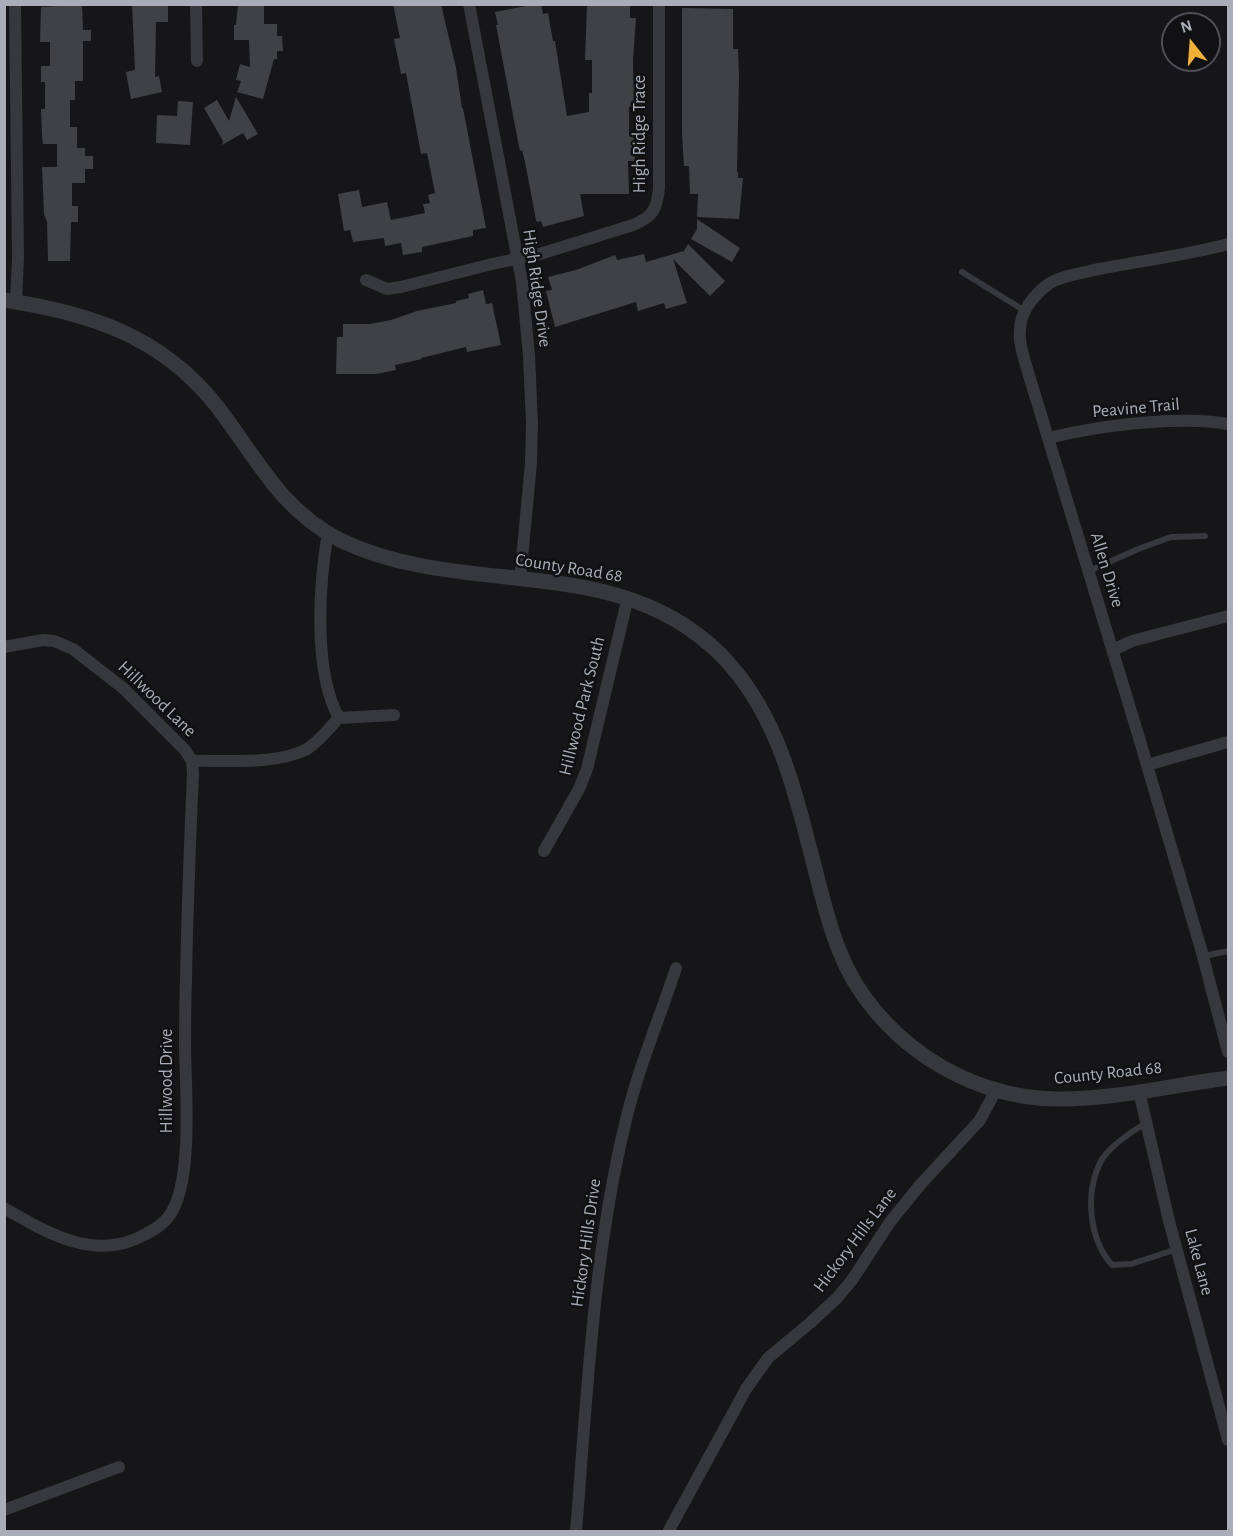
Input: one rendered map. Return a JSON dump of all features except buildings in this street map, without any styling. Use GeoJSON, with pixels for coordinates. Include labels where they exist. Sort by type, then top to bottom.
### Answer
{"type":"FeatureCollection","features":[{"type":"Feature","properties":{"kind":"street"},"geometry":{"type":"LineString","coordinates":[[10,300],[18,258],[15,4]]}},
{"type":"Feature","properties":{"kind":"street"},"geometry":{"type":"LineString","coordinates":[[195,4],[197,61]]}},
{"type":"Feature","properties":{"kind":"street","name":"High Ridge Drive"},"geometry":{"type":"LineString","coordinates":[[469,4],[522,282],[529,356],[531,463],[520,580]]}},
{"type":"Feature","properties":{"kind":"street","name":"High Ridge Trace"},"geometry":{"type":"LineString","coordinates":[[366,280],[387,289],[401,288],[540,254],[644,221],[658,202],[659,188],[659,4]]}},
{"type":"Feature","properties":{"kind":"street"},"geometry":{"type":"LineString","coordinates":[[1024,311],[1041,290],[1065,277],[1228,244]]}},
{"type":"Feature","properties":{"kind":"street","name":"County Road 68"},"geometry":{"type":"LineString","coordinates":[[10,300],[86,317],[108,325],[174,363],[215,404],[281,495],[307,519],[356,546],[396,560],[435,568],[573,585],[628,597],[674,619],[703,639],[736,672],[758,702],[774,733],[791,781],[844,963],[873,1008],[906,1042],[947,1070],[966,1081],[996,1090],[1060,1099],[1139,1091],[1228,1078]]}},
{"type":"Feature","properties":{"kind":"street","name":"Allen Drive"},"geometry":{"type":"LineString","coordinates":[[1024,311],[1020,325],[1021,344],[1147,765],[1228,1052]]}},
{"type":"Feature","properties":{"kind":"street","name":"Peavine Trail"},"geometry":{"type":"LineString","coordinates":[[1048,438],[1125,425],[1184,422],[1228,424]]}},
{"type":"Feature","properties":{"kind":"street"},"geometry":{"type":"LineString","coordinates":[[328,532],[322,584],[322,639],[326,687],[331,702],[339,718],[394,715]]}},
{"type":"Feature","properties":{"kind":"street","name":"Hillwood Park South"},"geometry":{"type":"LineString","coordinates":[[544,851],[579,789],[587,769],[628,597]]}},
{"type":"Feature","properties":{"kind":"street"},"geometry":{"type":"LineString","coordinates":[[1113,650],[1143,639],[1228,616]]}},
{"type":"Feature","properties":{"kind":"street","name":"Hillwood Lane"},"geometry":{"type":"LineString","coordinates":[[4,647],[43,640],[54,641],[73,649],[123,688],[185,750],[192,761],[253,760],[295,754],[312,745],[339,718]]}},
{"type":"Feature","properties":{"kind":"street"},"geometry":{"type":"LineString","coordinates":[[1147,765],[1228,742]]}},
{"type":"Feature","properties":{"kind":"street","name":"Hillwood Drive"},"geometry":{"type":"LineString","coordinates":[[4,1208],[32,1224],[88,1246],[118,1246],[140,1238],[163,1224],[174,1210],[183,1180],[187,1122],[185,995],[188,871],[194,773],[192,761]]}},
{"type":"Feature","properties":{"kind":"street","name":"Hickory Hills Drive"},"geometry":{"type":"LineString","coordinates":[[576,1532],[593,1323],[613,1177],[625,1122],[676,968]]}},
{"type":"Feature","properties":{"kind":"street","name":"Hickory Hills Lane"},"geometry":{"type":"LineString","coordinates":[[668,1532],[760,1367],[837,1298],[852,1280],[890,1222],[920,1185],[980,1120],[996,1090]]}},
{"type":"Feature","properties":{"kind":"street","name":"Lake Lane"},"geometry":{"type":"LineString","coordinates":[[1139,1091],[1177,1249],[1228,1440]]}},
{"type":"Feature","properties":{"kind":"street"},"geometry":{"type":"LineString","coordinates":[[4,1510],[119,1467]]}},
{"type":"Feature","properties":{"kind":"lane"},"geometry":{"type":"LineString","coordinates":[[962,272],[1024,311]]}},
{"type":"Feature","properties":{"kind":"lane"},"geometry":{"type":"LineString","coordinates":[[1089,571],[1172,537],[1205,536]]}},
{"type":"Feature","properties":{"kind":"lane"},"geometry":{"type":"LineString","coordinates":[[1203,957],[1228,951]]}},
{"type":"Feature","properties":{"kind":"lane"},"geometry":{"type":"LineString","coordinates":[[1146,1123],[1130,1132],[1100,1161],[1092,1186],[1090,1209],[1101,1253],[1112,1265],[1131,1264],[1177,1249]]}}]}
